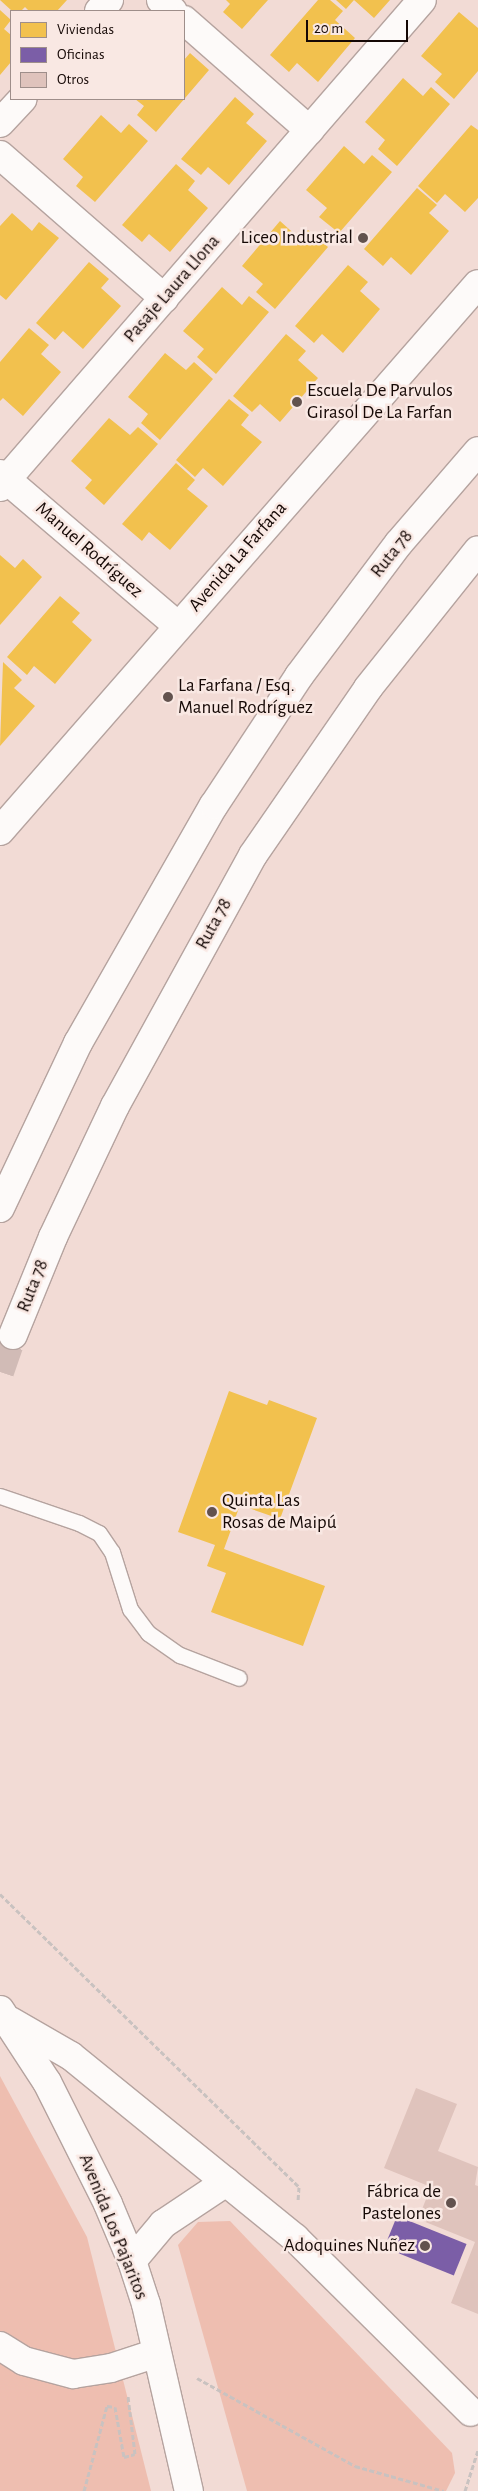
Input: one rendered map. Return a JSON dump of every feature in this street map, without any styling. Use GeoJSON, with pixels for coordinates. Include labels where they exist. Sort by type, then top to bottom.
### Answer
{"type":"FeatureCollection","features":[{"type":"Feature","properties":{"kind":"main road"},"geometry":{"type":"LineString","coordinates":[[100,10],[109,0]]}},
{"type":"Feature","properties":{"kind":"main road"},"geometry":{"type":"LineString","coordinates":[[161,0],[172,10]]}},
{"type":"Feature","properties":{"kind":"main road","name":"Pasaje Laura Llona"},"geometry":{"type":"LineString","coordinates":[[2,480],[164,298],[422,0]]}},
{"type":"Feature","properties":{"kind":"main road"},"geometry":{"type":"LineString","coordinates":[[185,21],[309,130]]}},
{"type":"Feature","properties":{"kind":"main road"},"geometry":{"type":"LineString","coordinates":[[0,124],[21,100]]}},
{"type":"Feature","properties":{"kind":"main road"},"geometry":{"type":"LineString","coordinates":[[0,155],[164,298]]}},
{"type":"Feature","properties":{"kind":"main road","name":"Avenida La Farfana"},"geometry":{"type":"LineString","coordinates":[[0,831],[478,284]]}},
{"type":"Feature","properties":{"kind":"main road","name":"Ruta 78"},"geometry":{"type":"LineString","coordinates":[[0,1208],[78,1043],[214,805],[304,668],[400,543],[478,451]]}},
{"type":"Feature","properties":{"kind":"main road","name":"Manuel Rodríguez"},"geometry":{"type":"LineString","coordinates":[[2,480],[178,626]]}},
{"type":"Feature","properties":{"kind":"main road","name":"Ruta 78"},"geometry":{"type":"LineString","coordinates":[[13,1335],[53,1237],[115,1106],[253,855],[368,688],[478,550]]}},
{"type":"Feature","properties":{"kind":"main road"},"geometry":{"type":"LineString","coordinates":[[3,2015],[71,2056],[295,2238],[471,2412]]}},
{"type":"Feature","properties":{"kind":"main road","name":"Avenida Los Pajaritos"},"geometry":{"type":"LineString","coordinates":[[3,2015],[47,2082],[108,2204],[132,2261],[157,2353],[188,2491]]}},
{"type":"Feature","properties":{"kind":"main road"},"geometry":{"type":"LineString","coordinates":[[132,2261],[162,2224],[226,2182]]}},
{"type":"Feature","properties":{"kind":"main road"},"geometry":{"type":"LineString","coordinates":[[0,2346],[24,2361],[73,2374],[111,2368],[157,2353]]}},
{"type":"Feature","properties":{"kind":"lane"},"geometry":{"type":"LineString","coordinates":[[0,1496],[79,1523],[99,1533],[112,1552],[130,1609],[148,1633],[180,1655],[239,1678]]}},
{"type":"Feature","properties":{"kind":"path"},"geometry":{"type":"LineString","coordinates":[[0,1894],[299,2187],[295,2238]]}},
{"type":"Feature","properties":{"kind":"path"},"geometry":{"type":"LineString","coordinates":[[84,2491],[107,2406],[115,2407],[124,2457],[135,2454],[127,2391],[195,2377],[355,2466],[444,2491]]}},
{"type":"Feature","properties":{"kind":"path"},"geometry":{"type":"LineString","coordinates":[[465,2491],[478,2450]]}},
{"type":"Feature","properties":{"kind":"shaded area"},"geometry":{"type":"Polygon","coordinates":[[[0,2076],[87,2237],[151,2491],[0,2491],[0,2076]]]}},
{"type":"Feature","properties":{"kind":"shaded area"},"geometry":{"type":"Polygon","coordinates":[[[230,2221],[452,2453],[455,2473],[446,2491],[247,2491],[178,2245],[198,2222],[230,2221]]]}},
{"type":"Feature","properties":{"kind":"building: Viviendas"},"geometry":{"type":"Polygon","coordinates":[[[0,0],[67,0],[58,10],[28,10],[25,7],[22,10],[11,10],[0,0]]]}},
{"type":"Feature","properties":{"kind":"building: Viviendas"},"geometry":{"type":"Polygon","coordinates":[[[226,0],[268,0],[242,29],[223,12],[230,4],[226,0]]]}},
{"type":"Feature","properties":{"kind":"building: Viviendas"},"geometry":{"type":"Polygon","coordinates":[[[318,0],[330,0],[343,11],[335,20],[355,38],[318,82],[297,63],[289,72],[270,55],[318,0]]]}},
{"type":"Feature","properties":{"kind":"building: Viviendas"},"geometry":{"type":"Polygon","coordinates":[[[336,0],[354,0],[346,9],[336,0]]]}},
{"type":"Feature","properties":{"kind":"building: Viviendas"},"geometry":{"type":"Polygon","coordinates":[[[354,0],[390,0],[374,18],[354,0]]]}},
{"type":"Feature","properties":{"kind":"building: Viviendas"},"geometry":{"type":"Polygon","coordinates":[[[0,10],[10,19],[4,29],[10,34],[10,63],[0,75],[0,10]]]}},
{"type":"Feature","properties":{"kind":"building: Viviendas"},"geometry":{"type":"Polygon","coordinates":[[[459,12],[478,28],[478,71],[454,99],[435,82],[442,74],[421,56],[459,12]]]}},
{"type":"Feature","properties":{"kind":"building: Viviendas"},"geometry":{"type":"Polygon","coordinates":[[[190,53],[209,70],[185,98],[185,59],[190,53]]]}},
{"type":"Feature","properties":{"kind":"building: Viviendas"},"geometry":{"type":"Polygon","coordinates":[[[403,78],[423,96],[431,87],[450,104],[397,166],[378,149],[385,140],[365,122],[403,78]]]}},
{"type":"Feature","properties":{"kind":"building: Viviendas"},"geometry":{"type":"Polygon","coordinates":[[[235,97],[254,114],[246,123],[267,141],[229,185],[208,167],[201,175],[181,159],[235,97]]]}},
{"type":"Feature","properties":{"kind":"building: Viviendas"},"geometry":{"type":"Polygon","coordinates":[[[136,100],[183,100],[156,132],[137,115],[144,106],[136,100]]]}},
{"type":"Feature","properties":{"kind":"building: Viviendas"},"geometry":{"type":"Polygon","coordinates":[[[101,115],[121,133],[129,124],[148,141],[95,202],[76,186],[83,177],[63,159],[101,115]]]}},
{"type":"Feature","properties":{"kind":"building: Viviendas"},"geometry":{"type":"Polygon","coordinates":[[[471,125],[478,130],[478,198],[465,212],[445,194],[437,203],[418,186],[471,125]]]}},
{"type":"Feature","properties":{"kind":"building: Viviendas"},"geometry":{"type":"Polygon","coordinates":[[[344,146],[364,164],[372,155],[392,172],[339,233],[319,217],[327,208],[306,190],[344,146]]]}},
{"type":"Feature","properties":{"kind":"building: Viviendas"},"geometry":{"type":"Polygon","coordinates":[[[176,164],[195,181],[188,190],[208,208],[170,252],[149,234],[142,242],[122,225],[176,164]]]}},
{"type":"Feature","properties":{"kind":"building: Viviendas"},"geometry":{"type":"Polygon","coordinates":[[[417,188],[437,205],[429,213],[449,231],[411,275],[391,257],[383,266],[364,249],[417,188]]]}},
{"type":"Feature","properties":{"kind":"building: Viviendas"},"geometry":{"type":"Polygon","coordinates":[[[12,213],[32,231],[39,222],[59,238],[6,300],[0,295],[0,226],[12,213]]]}},
{"type":"Feature","properties":{"kind":"building: Viviendas"},"geometry":{"type":"Polygon","coordinates":[[[280,221],[300,239],[308,230],[328,247],[275,309],[256,292],[263,284],[242,266],[280,221]]]}},
{"type":"Feature","properties":{"kind":"building: Viviendas"},"geometry":{"type":"Polygon","coordinates":[[[89,262],[109,279],[101,288],[121,306],[83,349],[63,331],[55,340],[36,323],[89,262]]]}},
{"type":"Feature","properties":{"kind":"building: Viviendas"},"geometry":{"type":"Polygon","coordinates":[[[348,265],[368,282],[360,291],[380,309],[343,353],[322,334],[314,343],[295,326],[348,265]]]}},
{"type":"Feature","properties":{"kind":"building: Viviendas"},"geometry":{"type":"Polygon","coordinates":[[[222,287],[242,305],[249,296],[269,312],[216,374],[197,357],[204,349],[183,331],[222,287]]]}},
{"type":"Feature","properties":{"kind":"building: Viviendas"},"geometry":{"type":"Polygon","coordinates":[[[29,328],[49,345],[41,354],[61,372],[23,416],[3,398],[0,401],[0,362],[29,328]]]}},
{"type":"Feature","properties":{"kind":"building: Viviendas"},"geometry":{"type":"Polygon","coordinates":[[[286,334],[306,351],[298,360],[318,378],[280,422],[260,404],[252,412],[233,396],[286,334]]]}},
{"type":"Feature","properties":{"kind":"building: Viviendas"},"geometry":{"type":"Polygon","coordinates":[[[165,353],[186,370],[194,362],[213,379],[160,440],[141,423],[148,414],[128,397],[165,353]]]}},
{"type":"Feature","properties":{"kind":"building: Viviendas"},"geometry":{"type":"Polygon","coordinates":[[[229,399],[249,415],[241,425],[262,442],[223,486],[203,468],[195,477],[176,460],[229,399]]]}},
{"type":"Feature","properties":{"kind":"building: Viviendas"},"geometry":{"type":"Polygon","coordinates":[[[109,418],[130,435],[138,427],[158,444],[104,505],[85,488],[92,480],[71,461],[109,418]]]}},
{"type":"Feature","properties":{"kind":"building: Viviendas"},"geometry":{"type":"Polygon","coordinates":[[[176,463],[195,480],[187,489],[208,506],[170,550],[149,532],[142,541],[122,524],[176,463]]]}},
{"type":"Feature","properties":{"kind":"building: Viviendas"},"geometry":{"type":"Polygon","coordinates":[[[0,555],[15,568],[23,559],[42,577],[0,625],[0,555]]]}},
{"type":"Feature","properties":{"kind":"building: Viviendas"},"geometry":{"type":"Polygon","coordinates":[[[60,596],[80,613],[72,622],[92,640],[55,684],[34,666],[27,675],[7,657],[60,596]]]}},
{"type":"Feature","properties":{"kind":"building: Viviendas"},"geometry":{"type":"Polygon","coordinates":[[[3,662],[22,680],[14,688],[35,706],[0,746],[3,662]]]}},
{"type":"Feature","properties":{"kind":"building: Viviendas","name":"Quinta Las Rosas de Maipú"},"geometry":{"type":"Polygon","coordinates":[[[229,1391],[267,1405],[269,1400],[317,1418],[280,1519],[240,1505],[224,1549],[325,1586],[303,1646],[211,1612],[226,1573],[207,1566],[215,1545],[178,1532],[229,1391]]]}},
{"type":"Feature","properties":{"kind":"building: Oficinas","name":"Adoquines Nuñez"},"geometry":{"type":"Polygon","coordinates":[[[397,2216],[467,2244],[454,2276],[384,2248],[397,2216]]]}},
{"type":"Feature","properties":{"kind":"building: Otros","name":"Fábrica de Pastelones"},"geometry":{"type":"Polygon","coordinates":[[[416,2088],[457,2104],[438,2151],[478,2167],[475,2185],[478,2186],[478,2314],[451,2303],[475,2242],[418,2219],[431,2187],[384,2168],[416,2088]]]}},
{"type":"Feature","properties":{"kind":"tunnel"},"geometry":{"type":"LineString","coordinates":[[0,1372],[13,1335]]}},
{"type":"Feature","properties":{"kind":"place","name":"Liceo Industrial"},"geometry":{"type":"Point","coordinates":[363,238]}},
{"type":"Feature","properties":{"kind":"place","name":"Escuela De Parvulos Girasol De La Farfan"},"geometry":{"type":"Point","coordinates":[297,402]}},
{"type":"Feature","properties":{"kind":"place","name":"La Farfana / Esq. Manuel Rodríguez"},"geometry":{"type":"Point","coordinates":[168,697]}},
{"type":"Feature","properties":{"kind":"place","name":"Quinta Las Rosas de Maipú"},"geometry":{"type":"Point","coordinates":[212,1512]}},
{"type":"Feature","properties":{"kind":"place","name":"Fábrica de Pastelones"},"geometry":{"type":"Point","coordinates":[451,2203]}},
{"type":"Feature","properties":{"kind":"place","name":"Adoquines Nuñez"},"geometry":{"type":"Point","coordinates":[425,2246]}}]}
